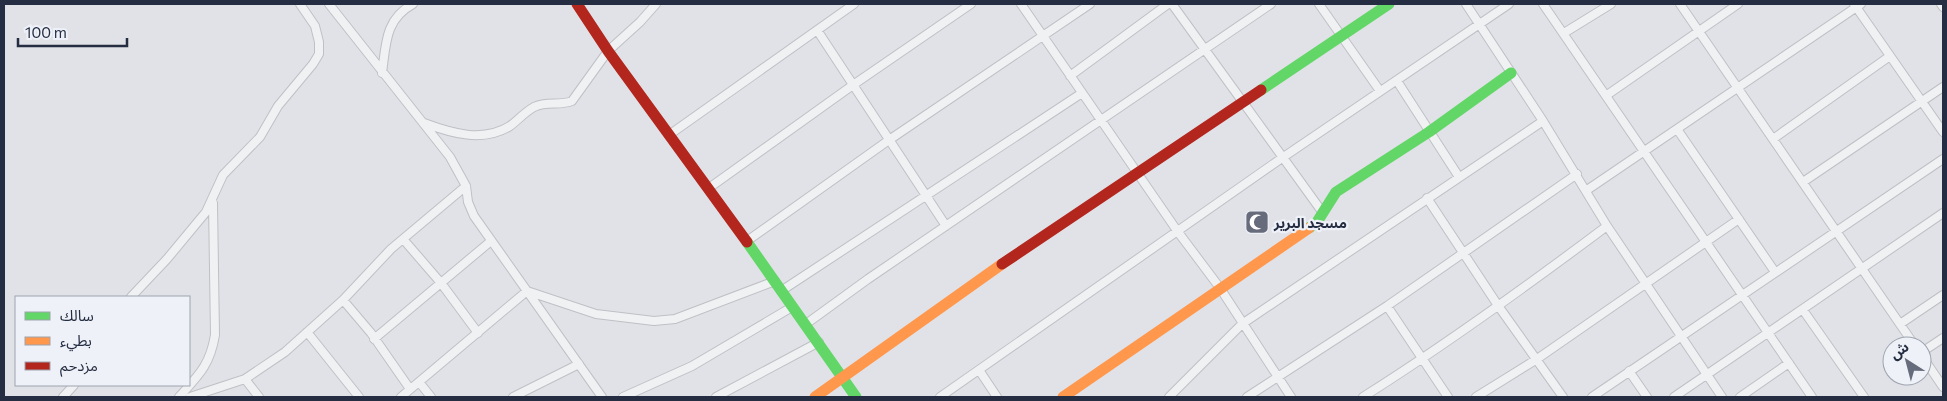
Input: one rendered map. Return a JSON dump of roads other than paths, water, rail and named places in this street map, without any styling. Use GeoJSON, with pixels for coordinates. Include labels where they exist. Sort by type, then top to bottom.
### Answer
{"type":"FeatureCollection","features":[{"type":"Feature","properties":{"kind":"street"},"geometry":{"type":"LineString","coordinates":[[132,296],[167,259],[206,212],[213,201],[223,175],[260,137],[278,106],[319,54],[315,26],[300,4]]}},
{"type":"Feature","properties":{"kind":"street"},"geometry":{"type":"LineString","coordinates":[[329,4],[450,157],[466,186],[468,202],[474,216],[602,397]]}},
{"type":"Feature","properties":{"kind":"street"},"geometry":{"type":"LineString","coordinates":[[382,73],[391,25],[399,12],[413,4]]}},
{"type":"Feature","properties":{"kind":"street"},"geometry":{"type":"LineString","coordinates":[[577,4],[608,51],[747,241],[856,397]]}},
{"type":"Feature","properties":{"kind":"street"},"geometry":{"type":"LineString","coordinates":[[423,122],[468,136],[492,134],[509,126],[534,108],[546,103],[572,100],[608,51],[640,22],[656,4]]}},
{"type":"Feature","properties":{"kind":"street"},"geometry":{"type":"LineString","coordinates":[[669,135],[854,4]]}},
{"type":"Feature","properties":{"kind":"street"},"geometry":{"type":"LineString","coordinates":[[709,188],[853,85],[971,4]]}},
{"type":"Feature","properties":{"kind":"street"},"geometry":{"type":"LineString","coordinates":[[1021,4],[1178,232],[1220,288],[1291,397]]}},
{"type":"Feature","properties":{"kind":"street"},"geometry":{"type":"LineString","coordinates":[[747,241],[889,140],[1090,4]]}},
{"type":"Feature","properties":{"kind":"street"},"geometry":{"type":"LineString","coordinates":[[1070,76],[1170,4],[1323,212]]}},
{"type":"Feature","properties":{"kind":"street"},"geometry":{"type":"LineString","coordinates":[[806,324],[1271,4]]}},
{"type":"Feature","properties":{"kind":"street"},"geometry":{"type":"LineString","coordinates":[[1319,4],[1380,91]]}},
{"type":"Feature","properties":{"kind":"street"},"geometry":{"type":"LineString","coordinates":[[815,397],[987,274],[1389,4]]}},
{"type":"Feature","properties":{"kind":"street"},"geometry":{"type":"LineString","coordinates":[[1466,4],[1543,120],[1607,226],[1722,397]]}},
{"type":"Feature","properties":{"kind":"street"},"geometry":{"type":"LineString","coordinates":[[940,397],[1282,158],[1510,4]]}},
{"type":"Feature","properties":{"kind":"street"},"geometry":{"type":"LineString","coordinates":[[1543,4],[1645,150],[1812,397]]}},
{"type":"Feature","properties":{"kind":"street"},"geometry":{"type":"LineString","coordinates":[[1564,33],[1611,4]]}},
{"type":"Feature","properties":{"kind":"street"},"geometry":{"type":"LineString","coordinates":[[1680,4],[1908,336]]}},
{"type":"Feature","properties":{"kind":"street"},"geometry":{"type":"LineString","coordinates":[[1607,95],[1738,4]]}},
{"type":"Feature","properties":{"kind":"street"},"geometry":{"type":"LineString","coordinates":[[1587,190],[1857,5],[1943,132]]}},
{"type":"Feature","properties":{"kind":"street"},"geometry":{"type":"LineString","coordinates":[[817,30],[946,226]]}},
{"type":"Feature","properties":{"kind":"street"},"geometry":{"type":"LineString","coordinates":[[1773,139],[1890,56]]}},
{"type":"Feature","properties":{"kind":"street"},"geometry":{"type":"LineString","coordinates":[[1063,397],[1317,222],[1336,192],[1429,132],[1511,73]]}},
{"type":"Feature","properties":{"kind":"street"},"geometry":{"type":"LineString","coordinates":[[1397,81],[1459,177]]}},
{"type":"Feature","properties":{"kind":"street"},"geometry":{"type":"LineString","coordinates":[[1803,182],[1943,87]]}},
{"type":"Feature","properties":{"kind":"street"},"geometry":{"type":"LineString","coordinates":[[782,291],[1082,93]]}},
{"type":"Feature","properties":{"kind":"street"},"geometry":{"type":"LineString","coordinates":[[1169,397],[1242,324],[1543,120]]}},
{"type":"Feature","properties":{"kind":"street"},"geometry":{"type":"LineString","coordinates":[[1678,129],[1775,272]]}},
{"type":"Feature","properties":{"kind":"street"},"geometry":{"type":"LineString","coordinates":[[1592,397],[1943,159]]}},
{"type":"Feature","properties":{"kind":"street"},"geometry":{"type":"LineString","coordinates":[[1247,397],[1387,306],[1577,174]]}},
{"type":"Feature","properties":{"kind":"street"},"geometry":{"type":"LineString","coordinates":[[190,397],[245,379],[270,364],[344,300],[403,239],[466,186]]}},
{"type":"Feature","properties":{"kind":"street"},"geometry":{"type":"LineString","coordinates":[[1427,198],[1499,307],[1563,397]]}},
{"type":"Feature","properties":{"kind":"street"},"geometry":{"type":"LineString","coordinates":[[190,385],[201,373],[212,351],[215,335],[213,201]]}},
{"type":"Feature","properties":{"kind":"street"},"geometry":{"type":"LineString","coordinates":[[1674,397],[1943,213]]}},
{"type":"Feature","properties":{"kind":"street"},"geometry":{"type":"LineString","coordinates":[[1476,397],[1647,284],[1739,219]]}},
{"type":"Feature","properties":{"kind":"street"},"geometry":{"type":"LineString","coordinates":[[1363,397],[1423,360],[1499,307],[1607,226]]}},
{"type":"Feature","properties":{"kind":"street"},"geometry":{"type":"LineString","coordinates":[[403,239],[441,283],[478,333]]}},
{"type":"Feature","properties":{"kind":"street"},"geometry":{"type":"LineString","coordinates":[[374,339],[491,241]]}},
{"type":"Feature","properties":{"kind":"street"},"geometry":{"type":"LineString","coordinates":[[527,290],[596,314],[654,321],[675,319],[775,281]]}},
{"type":"Feature","properties":{"kind":"street"},"geometry":{"type":"LineString","coordinates":[[401,397],[527,290]]}},
{"type":"Feature","properties":{"kind":"street"},"geometry":{"type":"LineString","coordinates":[[1900,324],[1943,295]]}},
{"type":"Feature","properties":{"kind":"street"},"geometry":{"type":"LineString","coordinates":[[344,300],[410,389]]}},
{"type":"Feature","properties":{"kind":"street"},"geometry":{"type":"LineString","coordinates":[[1387,306],[1448,397]]}},
{"type":"Feature","properties":{"kind":"street"},"geometry":{"type":"LineString","coordinates":[[623,397],[692,366],[792,307]]}},
{"type":"Feature","properties":{"kind":"street"},"geometry":{"type":"LineString","coordinates":[[1803,310],[1864,397]]}},
{"type":"Feature","properties":{"kind":"street"},"geometry":{"type":"LineString","coordinates":[[307,332],[358,397]]}},
{"type":"Feature","properties":{"kind":"street"},"geometry":{"type":"LineString","coordinates":[[1932,346],[1943,338]]}},
{"type":"Feature","properties":{"kind":"street"},"geometry":{"type":"LineString","coordinates":[[716,397],[819,342]]}},
{"type":"Feature","properties":{"kind":"street"},"geometry":{"type":"LineString","coordinates":[[1740,397],[1789,363]]}},
{"type":"Feature","properties":{"kind":"street"},"geometry":{"type":"LineString","coordinates":[[513,397],[579,364]]}},
{"type":"Feature","properties":{"kind":"street"},"geometry":{"type":"LineString","coordinates":[[979,370],[997,397]]}},
{"type":"Feature","properties":{"kind":"street"},"geometry":{"type":"LineString","coordinates":[[1932,370],[1943,387]]}},
{"type":"Feature","properties":{"kind":"street"},"geometry":{"type":"LineString","coordinates":[[1630,372],[1647,397]]}},
{"type":"Feature","properties":{"kind":"street"},"geometry":{"type":"LineString","coordinates":[[245,379],[259,397]]}},
{"type":"Feature","properties":{"kind":"street"},"geometry":{"type":"LineString","coordinates":[[419,382],[432,397]]}},
{"type":"Feature","properties":{"kind":"street"},"geometry":{"type":"LineString","coordinates":[[63,397],[73,386]]}},
{"type":"Feature","properties":{"kind":"street"},"geometry":{"type":"LineString","coordinates":[[179,397],[189,386]]}},
{"type":"Feature","properties":{"kind":"place","name":"مسجد البرير"},"geometry":{"type":"Point","coordinates":[1257,222]}}]}
